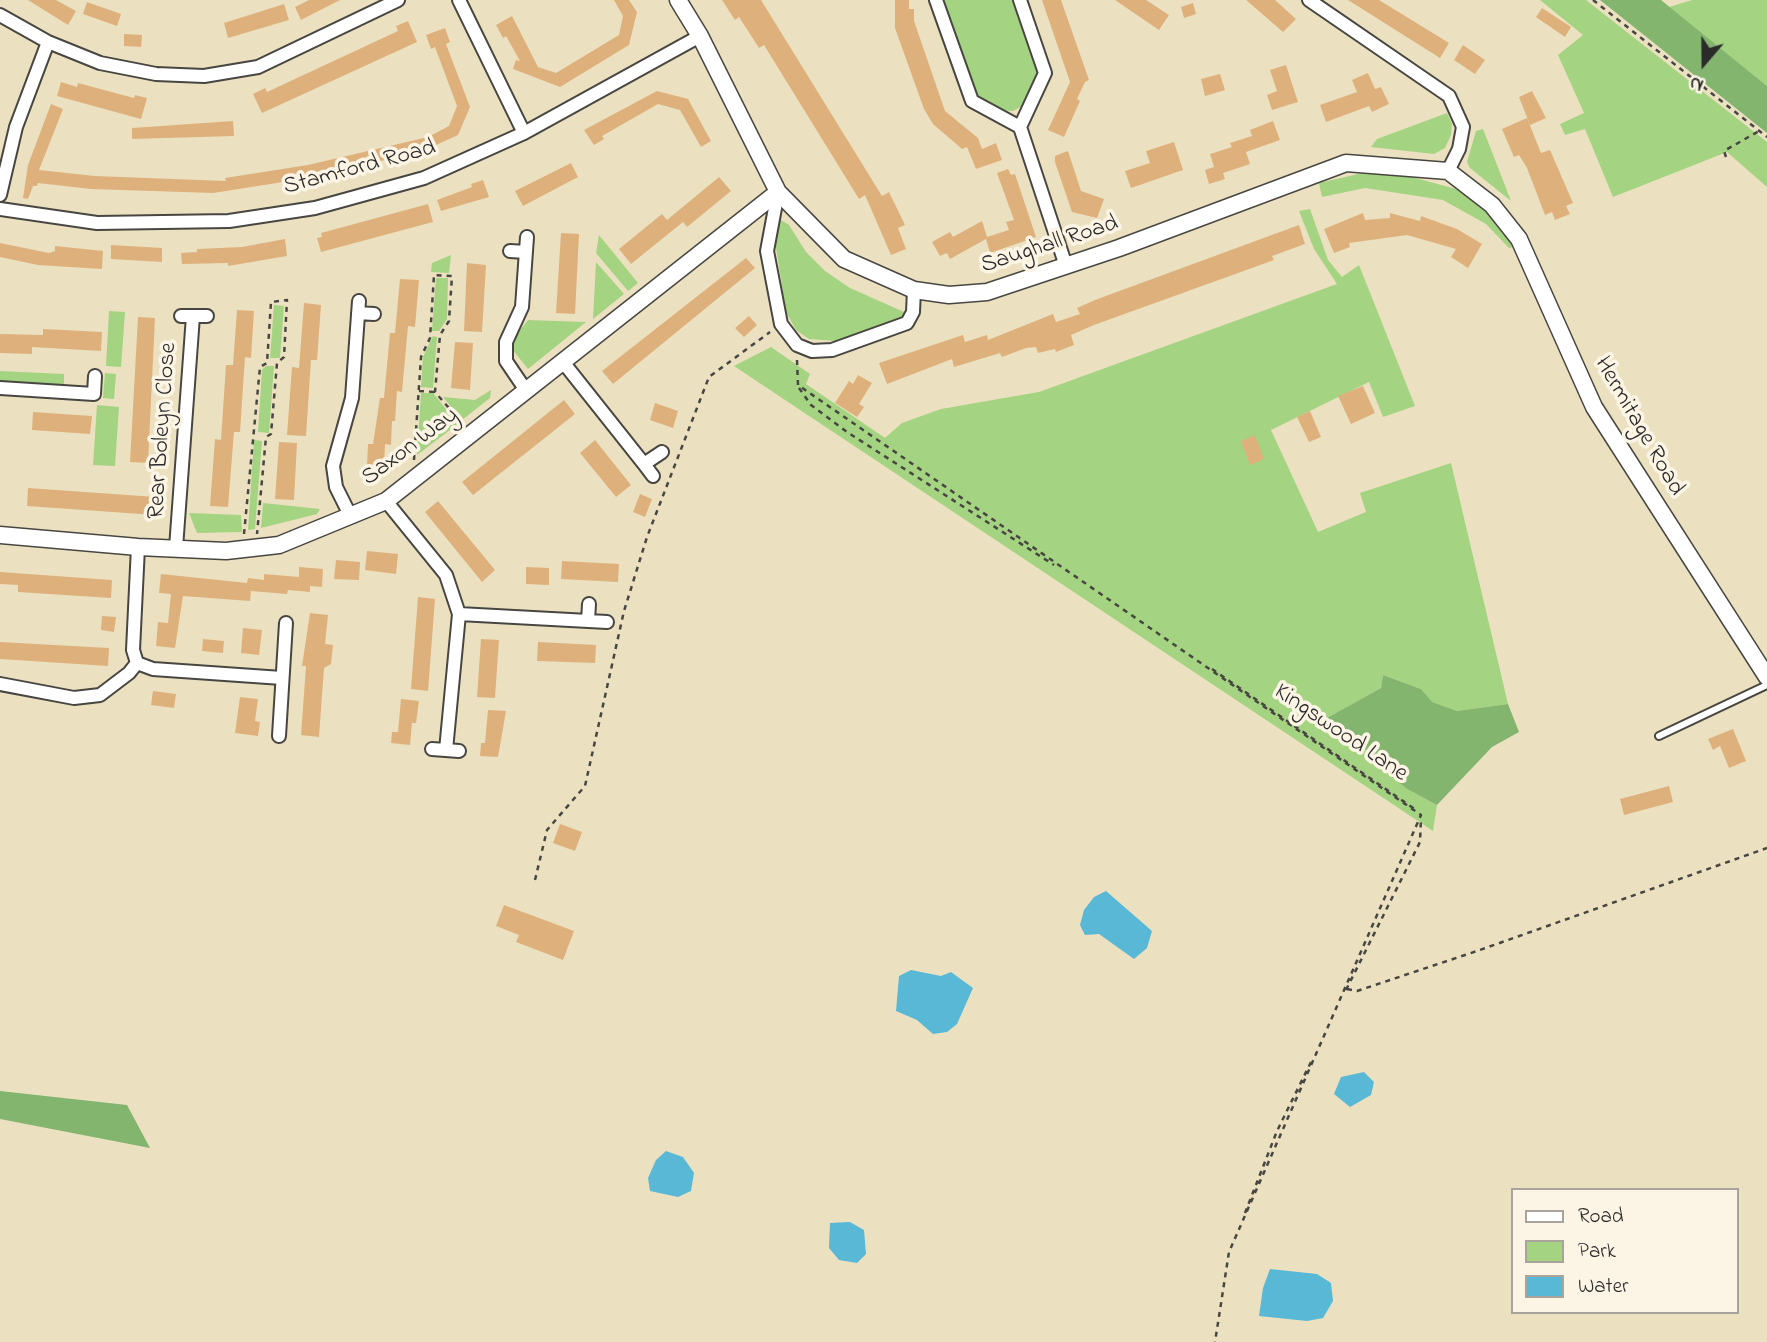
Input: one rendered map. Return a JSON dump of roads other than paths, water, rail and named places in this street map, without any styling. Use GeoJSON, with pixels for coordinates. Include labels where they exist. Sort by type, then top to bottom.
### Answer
{"type":"FeatureCollection","features":[{"type":"Feature","properties":{"kind":"street"},"geometry":{"type":"LineString","coordinates":[[0,15],[48,42],[100,63],[156,74],[204,76],[258,67],[398,0]]}},
{"type":"Feature","properties":{"kind":"street"},"geometry":{"type":"LineString","coordinates":[[459,0],[524,133]]}},
{"type":"Feature","properties":{"kind":"street","name":"Saughall Road"},"geometry":{"type":"LineString","coordinates":[[678,0],[700,36],[778,192],[844,259],[914,290],[949,295],[987,292],[1066,266],[1346,163],[1448,171]]}},
{"type":"Feature","properties":{"kind":"street"},"geometry":{"type":"LineString","coordinates":[[936,0],[972,101],[1020,127]]}},
{"type":"Feature","properties":{"kind":"street"},"geometry":{"type":"LineString","coordinates":[[1020,0],[1045,73],[1020,127],[1066,266]]}},
{"type":"Feature","properties":{"kind":"street"},"geometry":{"type":"LineString","coordinates":[[1309,0],[1449,96],[1463,127],[1458,149],[1448,171]]}},
{"type":"Feature","properties":{"kind":"street","name":"Stamford Road"},"geometry":{"type":"LineString","coordinates":[[0,209],[97,223],[229,221],[315,208],[424,178],[524,133],[700,36]]}},
{"type":"Feature","properties":{"kind":"street"},"geometry":{"type":"LineString","coordinates":[[0,195],[16,127],[48,42]]}},
{"type":"Feature","properties":{"kind":"street","name":"Hermitage Road"},"geometry":{"type":"LineString","coordinates":[[1448,171],[1492,205],[1519,239],[1594,407],[1767,677]]}},
{"type":"Feature","properties":{"kind":"street"},"geometry":{"type":"LineString","coordinates":[[778,192],[767,251],[781,324],[800,347],[812,351],[832,350],[907,323],[913,312],[914,290]]}},
{"type":"Feature","properties":{"kind":"street","name":"Saxon Way"},"geometry":{"type":"LineString","coordinates":[[0,535],[138,547],[249,548],[279,545],[386,501],[778,192]]}},
{"type":"Feature","properties":{"kind":"street"},"geometry":{"type":"LineString","coordinates":[[525,389],[506,361],[506,342],[522,307],[527,237]]}},
{"type":"Feature","properties":{"kind":"street"},"geometry":{"type":"LineString","coordinates":[[510,251],[526,253]]}},
{"type":"Feature","properties":{"kind":"street"},"geometry":{"type":"LineString","coordinates":[[350,515],[336,487],[333,466],[352,398],[358,307],[374,314]]}},
{"type":"Feature","properties":{"kind":"street","name":"Rear Boleyn Close"},"geometry":{"type":"LineString","coordinates":[[176,548],[187,316],[207,316]]}},
{"type":"Feature","properties":{"kind":"street"},"geometry":{"type":"LineString","coordinates":[[564,362],[653,477]]}},
{"type":"Feature","properties":{"kind":"street"},"geometry":{"type":"LineString","coordinates":[[0,388],[94,394],[95,376]]}},
{"type":"Feature","properties":{"kind":"street"},"geometry":{"type":"LineString","coordinates":[[644,464],[662,452]]}},
{"type":"Feature","properties":{"kind":"street"},"geometry":{"type":"LineString","coordinates":[[386,501],[446,575],[459,614],[453,750],[432,749]]}},
{"type":"Feature","properties":{"kind":"street"},"geometry":{"type":"LineString","coordinates":[[137,663],[133,650],[138,547]]}},
{"type":"Feature","properties":{"kind":"street"},"geometry":{"type":"LineString","coordinates":[[588,621],[589,604]]}},
{"type":"Feature","properties":{"kind":"street"},"geometry":{"type":"LineString","coordinates":[[459,614],[607,622]]}},
{"type":"Feature","properties":{"kind":"street"},"geometry":{"type":"LineString","coordinates":[[279,736],[286,623]]}},
{"type":"Feature","properties":{"kind":"street"},"geometry":{"type":"LineString","coordinates":[[137,663],[153,669],[282,678]]}},
{"type":"Feature","properties":{"kind":"street"},"geometry":{"type":"LineString","coordinates":[[0,684],[74,698],[100,695],[137,663]]}},
{"type":"Feature","properties":{"kind":"lane"},"geometry":{"type":"LineString","coordinates":[[1659,736],[1767,685]]}},
{"type":"Feature","properties":{"kind":"water"},"geometry":{"type":"Polygon","coordinates":[[[1106,891],[1152,931],[1147,948],[1134,959],[1099,934],[1085,935],[1080,925],[1084,910],[1094,897],[1106,891]]]}},
{"type":"Feature","properties":{"kind":"water"},"geometry":{"type":"Polygon","coordinates":[[[911,970],[941,976],[951,972],[973,988],[957,1024],[947,1032],[933,1034],[917,1020],[896,1011],[899,976],[911,970]]]}},
{"type":"Feature","properties":{"kind":"water"},"geometry":{"type":"Polygon","coordinates":[[[1364,1072],[1374,1082],[1371,1095],[1350,1107],[1334,1094],[1341,1077],[1364,1072]]]}},
{"type":"Feature","properties":{"kind":"water"},"geometry":{"type":"Polygon","coordinates":[[[666,1151],[683,1157],[694,1173],[691,1191],[678,1197],[650,1191],[648,1178],[656,1160],[666,1151]]]}},
{"type":"Feature","properties":{"kind":"water"},"geometry":{"type":"Polygon","coordinates":[[[850,1222],[864,1230],[866,1254],[857,1263],[839,1260],[829,1248],[830,1223],[850,1222]]]}},
{"type":"Feature","properties":{"kind":"water"},"geometry":{"type":"Polygon","coordinates":[[[1270,1269],[1317,1274],[1331,1283],[1333,1301],[1323,1318],[1307,1321],[1259,1316],[1263,1288],[1270,1269]]]}}]}
